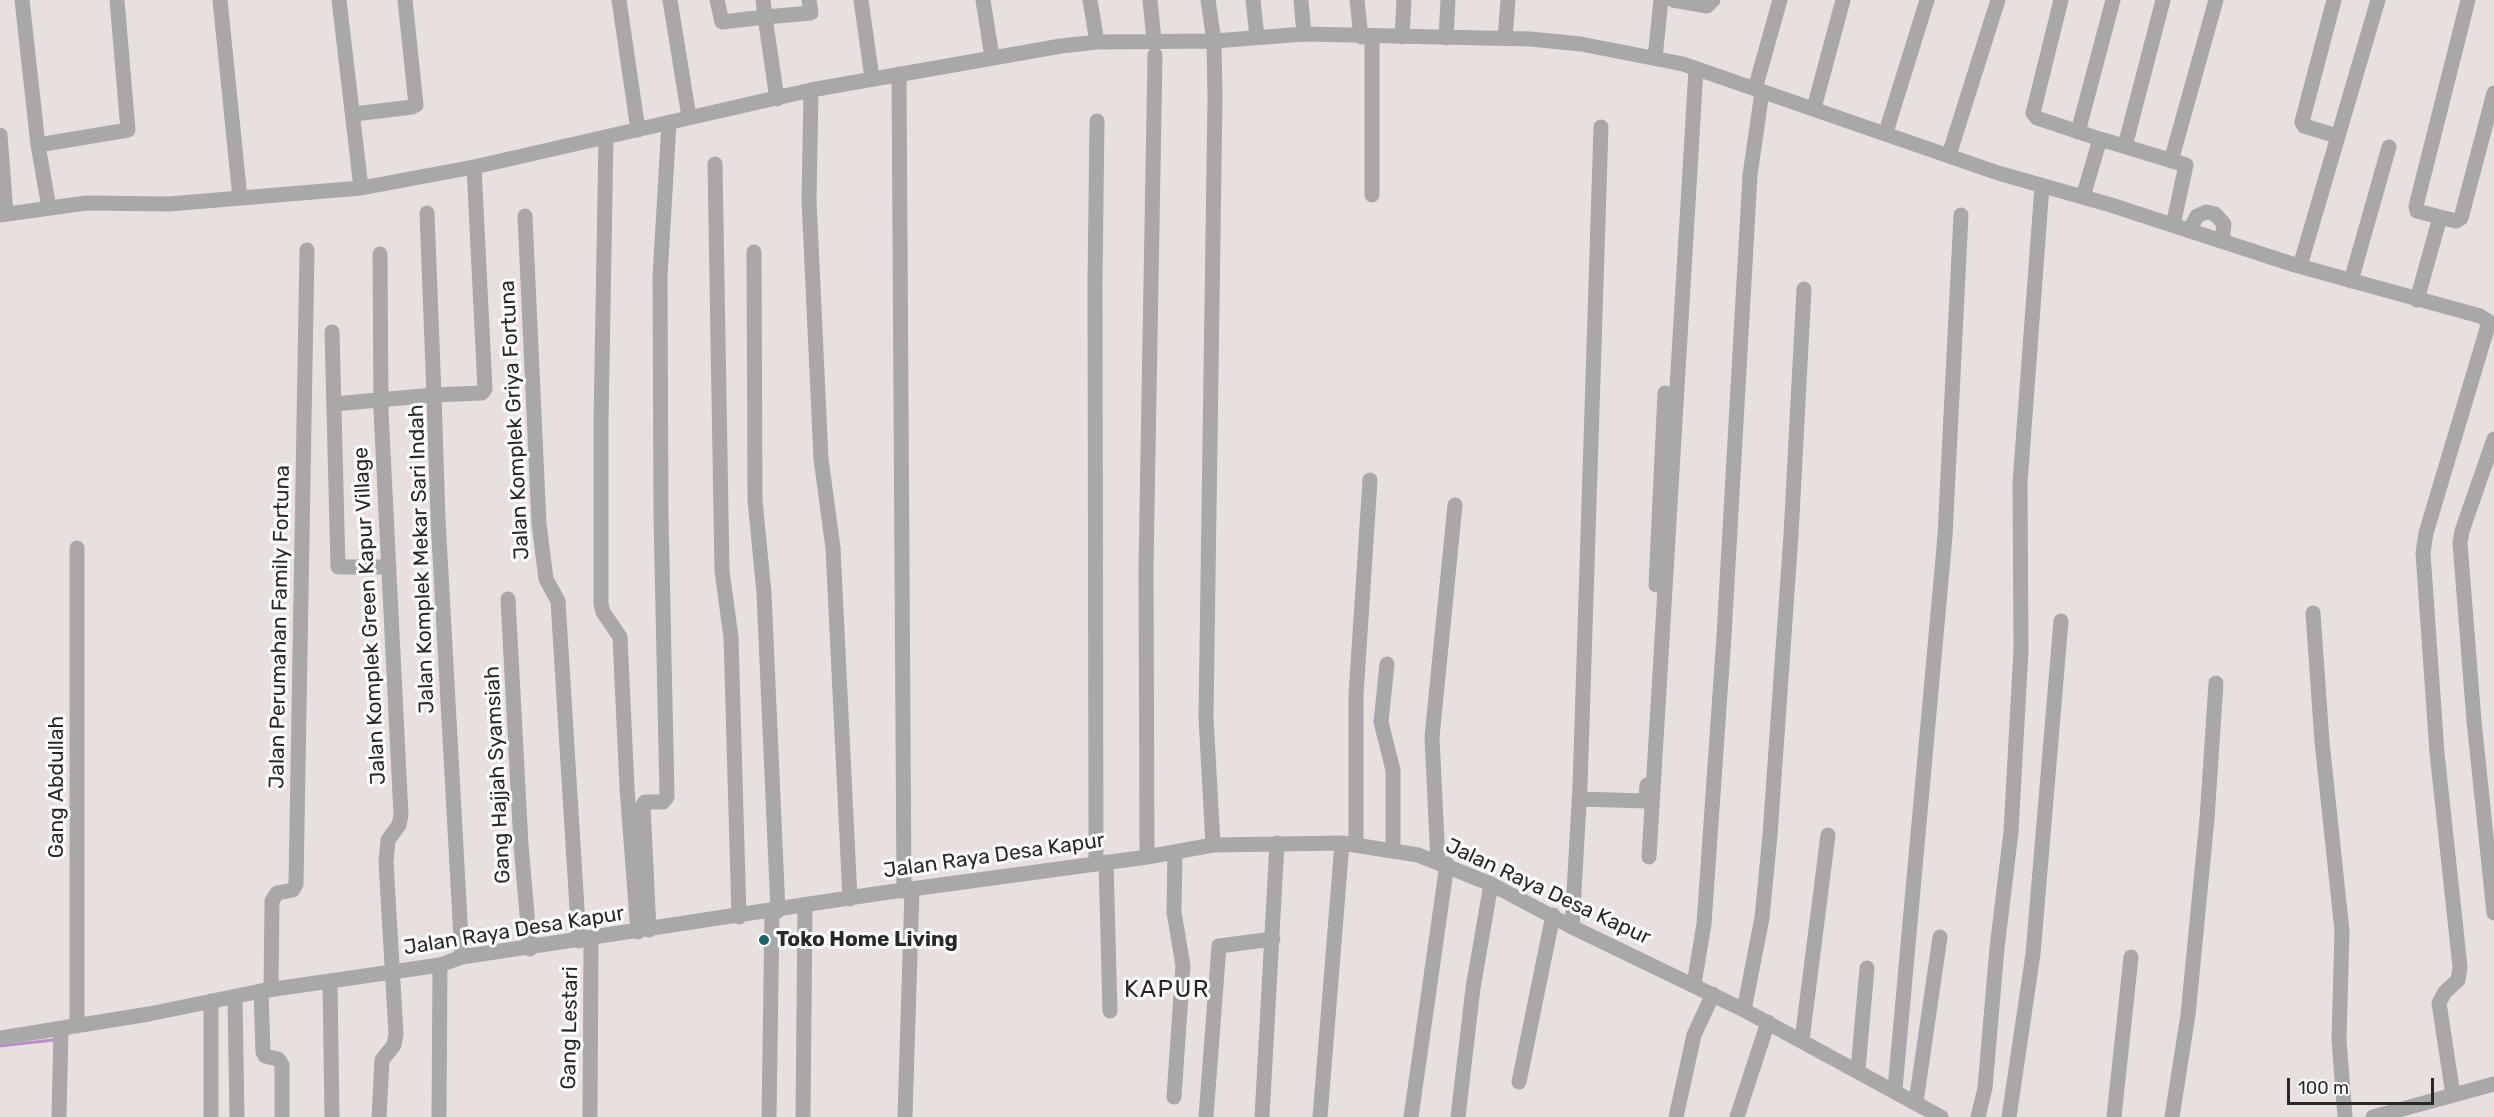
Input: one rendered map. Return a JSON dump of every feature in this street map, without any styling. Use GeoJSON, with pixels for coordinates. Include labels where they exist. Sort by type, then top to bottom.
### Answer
{"type":"FeatureCollection","features":[{"type":"Feature","properties":{"kind":"street"},"geometry":{"type":"LineString","coordinates":[[22,0],[38,145],[49,208]]}},
{"type":"Feature","properties":{"kind":"street"},"geometry":{"type":"LineString","coordinates":[[38,145],[125,133],[128,130],[117,0]]}},
{"type":"Feature","properties":{"kind":"street"},"geometry":{"type":"LineString","coordinates":[[220,0],[240,198]]}},
{"type":"Feature","properties":{"kind":"street"},"geometry":{"type":"LineString","coordinates":[[339,0],[361,188]]}},
{"type":"Feature","properties":{"kind":"street"},"geometry":{"type":"LineString","coordinates":[[354,114],[416,105],[405,0]]}},
{"type":"Feature","properties":{"kind":"street"},"geometry":{"type":"LineString","coordinates":[[619,0],[638,130]]}},
{"type":"Feature","properties":{"kind":"street"},"geometry":{"type":"LineString","coordinates":[[670,0],[689,117]]}},
{"type":"Feature","properties":{"kind":"street"},"geometry":{"type":"LineString","coordinates":[[717,0],[722,22],[811,13],[809,0]]}},
{"type":"Feature","properties":{"kind":"street"},"geometry":{"type":"LineString","coordinates":[[763,0],[777,99]]}},
{"type":"Feature","properties":{"kind":"street"},"geometry":{"type":"LineString","coordinates":[[861,0],[872,78]]}},
{"type":"Feature","properties":{"kind":"street"},"geometry":{"type":"LineString","coordinates":[[983,0],[992,57]]}},
{"type":"Feature","properties":{"kind":"street"},"geometry":{"type":"LineString","coordinates":[[1090,0],[1097,42]]}},
{"type":"Feature","properties":{"kind":"street"},"geometry":{"type":"LineString","coordinates":[[1147,857],[1146,567],[1155,48],[1150,0]]}},
{"type":"Feature","properties":{"kind":"street"},"geometry":{"type":"LineString","coordinates":[[1208,0],[1214,41],[1214,331],[1206,717],[1213,845]]}},
{"type":"Feature","properties":{"kind":"street"},"geometry":{"type":"LineString","coordinates":[[1253,0],[1257,37]]}},
{"type":"Feature","properties":{"kind":"street"},"geometry":{"type":"LineString","coordinates":[[1301,0],[1304,34]]}},
{"type":"Feature","properties":{"kind":"street"},"geometry":{"type":"LineString","coordinates":[[1357,0],[1366,37],[1372,195]]}},
{"type":"Feature","properties":{"kind":"street"},"geometry":{"type":"LineString","coordinates":[[1402,37],[1404,0]]}},
{"type":"Feature","properties":{"kind":"street"},"geometry":{"type":"LineString","coordinates":[[1446,38],[1448,0]]}},
{"type":"Feature","properties":{"kind":"street"},"geometry":{"type":"LineString","coordinates":[[1505,38],[1508,0]]}},
{"type":"Feature","properties":{"kind":"street"},"geometry":{"type":"LineString","coordinates":[[1655,58],[1661,0]]}},
{"type":"Feature","properties":{"kind":"street"},"geometry":{"type":"LineString","coordinates":[[1673,0],[1707,6],[1713,0]]}},
{"type":"Feature","properties":{"kind":"street"},"geometry":{"type":"LineString","coordinates":[[1694,984],[1704,924],[1750,175],[1758,90],[1780,0]]}},
{"type":"Feature","properties":{"kind":"street"},"geometry":{"type":"LineString","coordinates":[[1814,108],[1843,0]]}},
{"type":"Feature","properties":{"kind":"street"},"geometry":{"type":"LineString","coordinates":[[1886,132],[1927,0]]}},
{"type":"Feature","properties":{"kind":"street"},"geometry":{"type":"LineString","coordinates":[[1949,155],[1998,0]]}},
{"type":"Feature","properties":{"kind":"street"},"geometry":{"type":"LineString","coordinates":[[2061,0],[2032,111],[2037,118],[2188,167],[2173,225]]}},
{"type":"Feature","properties":{"kind":"street"},"geometry":{"type":"LineString","coordinates":[[2078,132],[2113,0]]}},
{"type":"Feature","properties":{"kind":"street"},"geometry":{"type":"LineString","coordinates":[[2125,146],[2163,0]]}},
{"type":"Feature","properties":{"kind":"street"},"geometry":{"type":"LineString","coordinates":[[2171,161],[2217,0]]}},
{"type":"Feature","properties":{"kind":"street"},"geometry":{"type":"LineString","coordinates":[[2334,0],[2302,122],[2304,126],[2337,136]]}},
{"type":"Feature","properties":{"kind":"street"},"geometry":{"type":"LineString","coordinates":[[2300,266],[2378,0]]}},
{"type":"Feature","properties":{"kind":"street"},"geometry":{"type":"LineString","coordinates":[[2468,0],[2416,206],[2417,211],[2456,221],[2461,218],[2494,93]]}},
{"type":"Feature","properties":{"kind":"street"},"geometry":{"type":"LineString","coordinates":[[0,135],[3,214],[86,203],[170,204],[361,188],[474,166],[811,90],[992,57],[1097,42],[1155,48],[1304,34],[1505,38],[1581,44],[1655,58],[1696,69],[2042,186],[2300,266],[2480,316],[2488,323],[2426,533],[2423,553],[2437,753],[2460,966],[2456,983],[2445,992],[2439,1003],[2453,1095]]}},
{"type":"Feature","properties":{"kind":"street"},"geometry":{"type":"LineString","coordinates":[[1649,857],[1696,69]]}},
{"type":"Feature","properties":{"kind":"street"},"geometry":{"type":"LineString","coordinates":[[899,75],[908,890],[905,1117]]}},
{"type":"Feature","properties":{"kind":"street"},"geometry":{"type":"LineString","coordinates":[[811,90],[809,200],[821,459],[833,548],[850,899]]}},
{"type":"Feature","properties":{"kind":"street"},"geometry":{"type":"LineString","coordinates":[[1097,122],[1095,283],[1101,863],[1110,1011]]}},
{"type":"Feature","properties":{"kind":"street"},"geometry":{"type":"LineString","coordinates":[[643,931],[643,808],[645,802],[663,801],[667,797],[661,515],[660,277],[669,123]]}},
{"type":"Feature","properties":{"kind":"street"},"geometry":{"type":"LineString","coordinates":[[1572,927],[1579,799],[1601,127]]}},
{"type":"Feature","properties":{"kind":"street"},"geometry":{"type":"LineString","coordinates":[[606,137],[600,446],[601,604],[603,612],[620,637],[627,788],[643,931]]}},
{"type":"Feature","properties":{"kind":"street"},"geometry":{"type":"LineString","coordinates":[[2083,197],[2100,139]]}},
{"type":"Feature","properties":{"kind":"street"},"geometry":{"type":"LineString","coordinates":[[2351,281],[2389,147]]}},
{"type":"Feature","properties":{"kind":"street"},"geometry":{"type":"LineString","coordinates":[[716,164],[722,571],[731,637],[739,917]]}},
{"type":"Feature","properties":{"kind":"street","name":"Jalan Komplek Mekar Sari Indah"},"geometry":{"type":"LineString","coordinates":[[462,957],[438,519],[434,395],[482,393],[485,389],[474,166]]}},
{"type":"Feature","properties":{"kind":"street"},"geometry":{"type":"LineString","coordinates":[[1978,1117],[1985,1088],[1997,948],[2011,832],[2021,650],[2020,483],[2042,186]]}},
{"type":"Feature","properties":{"kind":"street"},"geometry":{"type":"LineString","coordinates":[[2189,231],[2197,216],[2211,212],[2219,216],[2224,225],[2222,241]]}},
{"type":"Feature","properties":{"kind":"street"},"geometry":{"type":"LineString","coordinates":[[334,404],[434,395],[427,213]]}},
{"type":"Feature","properties":{"kind":"street"},"geometry":{"type":"LineString","coordinates":[[1895,1089],[1945,536],[1961,215]]}},
{"type":"Feature","properties":{"kind":"street","name":"Jalan Komplek Griya Fortuna"},"geometry":{"type":"LineString","coordinates":[[525,216],[539,524],[544,572],[558,601],[585,940]]}},
{"type":"Feature","properties":{"kind":"street"},"geometry":{"type":"LineString","coordinates":[[2417,300],[2440,217]]}},
{"type":"Feature","properties":{"kind":"street","name":"Jalan Perumahan Family Fortuna"},"geometry":{"type":"LineString","coordinates":[[266,990],[272,901],[277,893],[293,890],[296,884],[307,250]]}},
{"type":"Feature","properties":{"kind":"street"},"geometry":{"type":"LineString","coordinates":[[754,252],[755,500],[764,593],[775,911],[770,1117]]}},
{"type":"Feature","properties":{"kind":"street","name":"Jalan Komplek Green Kapur Village"},"geometry":{"type":"LineString","coordinates":[[379,1117],[381,1060],[394,1045],[396,1034],[386,862],[388,840],[399,825],[402,814],[382,401],[380,254]]}},
{"type":"Feature","properties":{"kind":"street"},"geometry":{"type":"LineString","coordinates":[[1744,1010],[1762,918],[1770,835],[1791,535],[1804,289]]}},
{"type":"Feature","properties":{"kind":"street"},"geometry":{"type":"LineString","coordinates":[[332,332],[338,567],[389,567]]}},
{"type":"Feature","properties":{"kind":"street"},"geometry":{"type":"LineString","coordinates":[[1579,799],[1646,801],[1665,393]]}},
{"type":"Feature","properties":{"kind":"street"},"geometry":{"type":"LineString","coordinates":[[2494,439],[2462,531],[2460,543],[2474,721],[2494,913]]}},
{"type":"Feature","properties":{"kind":"street"},"geometry":{"type":"LineString","coordinates":[[1320,1117],[1349,844],[1370,480]]}},
{"type":"Feature","properties":{"kind":"street"},"geometry":{"type":"LineString","coordinates":[[1412,1117],[1442,863],[1432,737],[1455,505]]}},
{"type":"Feature","properties":{"kind":"street","name":"Gang Abdullah"},"geometry":{"type":"LineString","coordinates":[[77,548],[77,1026]]}},
{"type":"Feature","properties":{"kind":"street","name":"Gang Hajjah Syamsiah"},"geometry":{"type":"LineString","coordinates":[[508,599],[521,845],[530,949]]}},
{"type":"Feature","properties":{"kind":"street"},"geometry":{"type":"LineString","coordinates":[[2313,613],[2322,742],[2342,931],[2339,1040],[2345,1117]]}},
{"type":"Feature","properties":{"kind":"street"},"geometry":{"type":"LineString","coordinates":[[2009,1117],[2033,954],[2061,621]]}},
{"type":"Feature","properties":{"kind":"street"},"geometry":{"type":"LineString","coordinates":[[1387,664],[1382,722],[1393,770],[1394,851]]}},
{"type":"Feature","properties":{"kind":"street"},"geometry":{"type":"LineString","coordinates":[[2172,1117],[2190,992],[2207,819],[2216,683]]}},
{"type":"Feature","properties":{"kind":"street"},"geometry":{"type":"LineString","coordinates":[[1802,1040],[1828,834]]}},
{"type":"Feature","properties":{"kind":"street"},"geometry":{"type":"LineString","coordinates":[[1262,1117],[1277,843]]}},
{"type":"Feature","properties":{"kind":"street","name":"Jalan Raya Desa Kapur"},"geometry":{"type":"LineString","coordinates":[[0,1038],[61,1029],[266,990],[440,965],[462,957],[530,949],[908,890],[1147,857],[1213,845],[1349,844],[1394,851],[1442,863],[1491,884],[1572,927],[1694,984],[1768,1022],[1895,1089],[1941,1117]]}},
{"type":"Feature","properties":{"kind":"street"},"geometry":{"type":"LineString","coordinates":[[1174,1097],[1183,966],[1174,912],[1175,852]]}},
{"type":"Feature","properties":{"kind":"street"},"geometry":{"type":"LineString","coordinates":[[1458,1117],[1473,988],[1491,884]]}},
{"type":"Feature","properties":{"kind":"street"},"geometry":{"type":"LineString","coordinates":[[802,1117],[806,907]]}},
{"type":"Feature","properties":{"kind":"street"},"geometry":{"type":"LineString","coordinates":[[1519,1082],[1553,915]]}},
{"type":"Feature","properties":{"kind":"street"},"geometry":{"type":"LineString","coordinates":[[1916,1102],[1940,937]]}},
{"type":"Feature","properties":{"kind":"street"},"geometry":{"type":"LineString","coordinates":[[1206,1117],[1219,946],[1273,939]]}},
{"type":"Feature","properties":{"kind":"street","name":"Gang Lestari"},"geometry":{"type":"LineString","coordinates":[[585,940],[590,1117]]}},
{"type":"Feature","properties":{"kind":"street"},"geometry":{"type":"LineString","coordinates":[[2114,1117],[2131,957]]}},
{"type":"Feature","properties":{"kind":"street"},"geometry":{"type":"LineString","coordinates":[[439,1117],[440,965]]}},
{"type":"Feature","properties":{"kind":"street"},"geometry":{"type":"LineString","coordinates":[[1858,1069],[1867,968]]}},
{"type":"Feature","properties":{"kind":"street"},"geometry":{"type":"LineString","coordinates":[[330,982],[332,1117]]}},
{"type":"Feature","properties":{"kind":"street"},"geometry":{"type":"LineString","coordinates":[[266,990],[263,1052],[265,1056],[278,1059],[282,1063],[282,1117]]}},
{"type":"Feature","properties":{"kind":"street"},"geometry":{"type":"LineString","coordinates":[[1676,1117],[1694,1035],[1713,994]]}},
{"type":"Feature","properties":{"kind":"street"},"geometry":{"type":"LineString","coordinates":[[235,997],[237,1117]]}},
{"type":"Feature","properties":{"kind":"street"},"geometry":{"type":"LineString","coordinates":[[211,1001],[211,1117]]}},
{"type":"Feature","properties":{"kind":"street"},"geometry":{"type":"LineString","coordinates":[[1737,1117],[1768,1022]]}},
{"type":"Feature","properties":{"kind":"street"},"geometry":{"type":"LineString","coordinates":[[59,1117],[61,1029]]}},
{"type":"Feature","properties":{"kind":"street"},"geometry":{"type":"LineString","coordinates":[[2373,1117],[2494,1084]]}},
{"type":"Feature","properties":{"kind":"waterway"},"geometry":{"type":"LineString","coordinates":[[0,1046],[53,1040]]}},
{"type":"Feature","properties":{"kind":"place","name":"Toko Home Living"},"geometry":{"type":"Point","coordinates":[764,940]}},
{"type":"Feature","properties":{"kind":"district","name":"KAPUR"},"geometry":{"type":"Point","coordinates":[1167,990]}}]}
